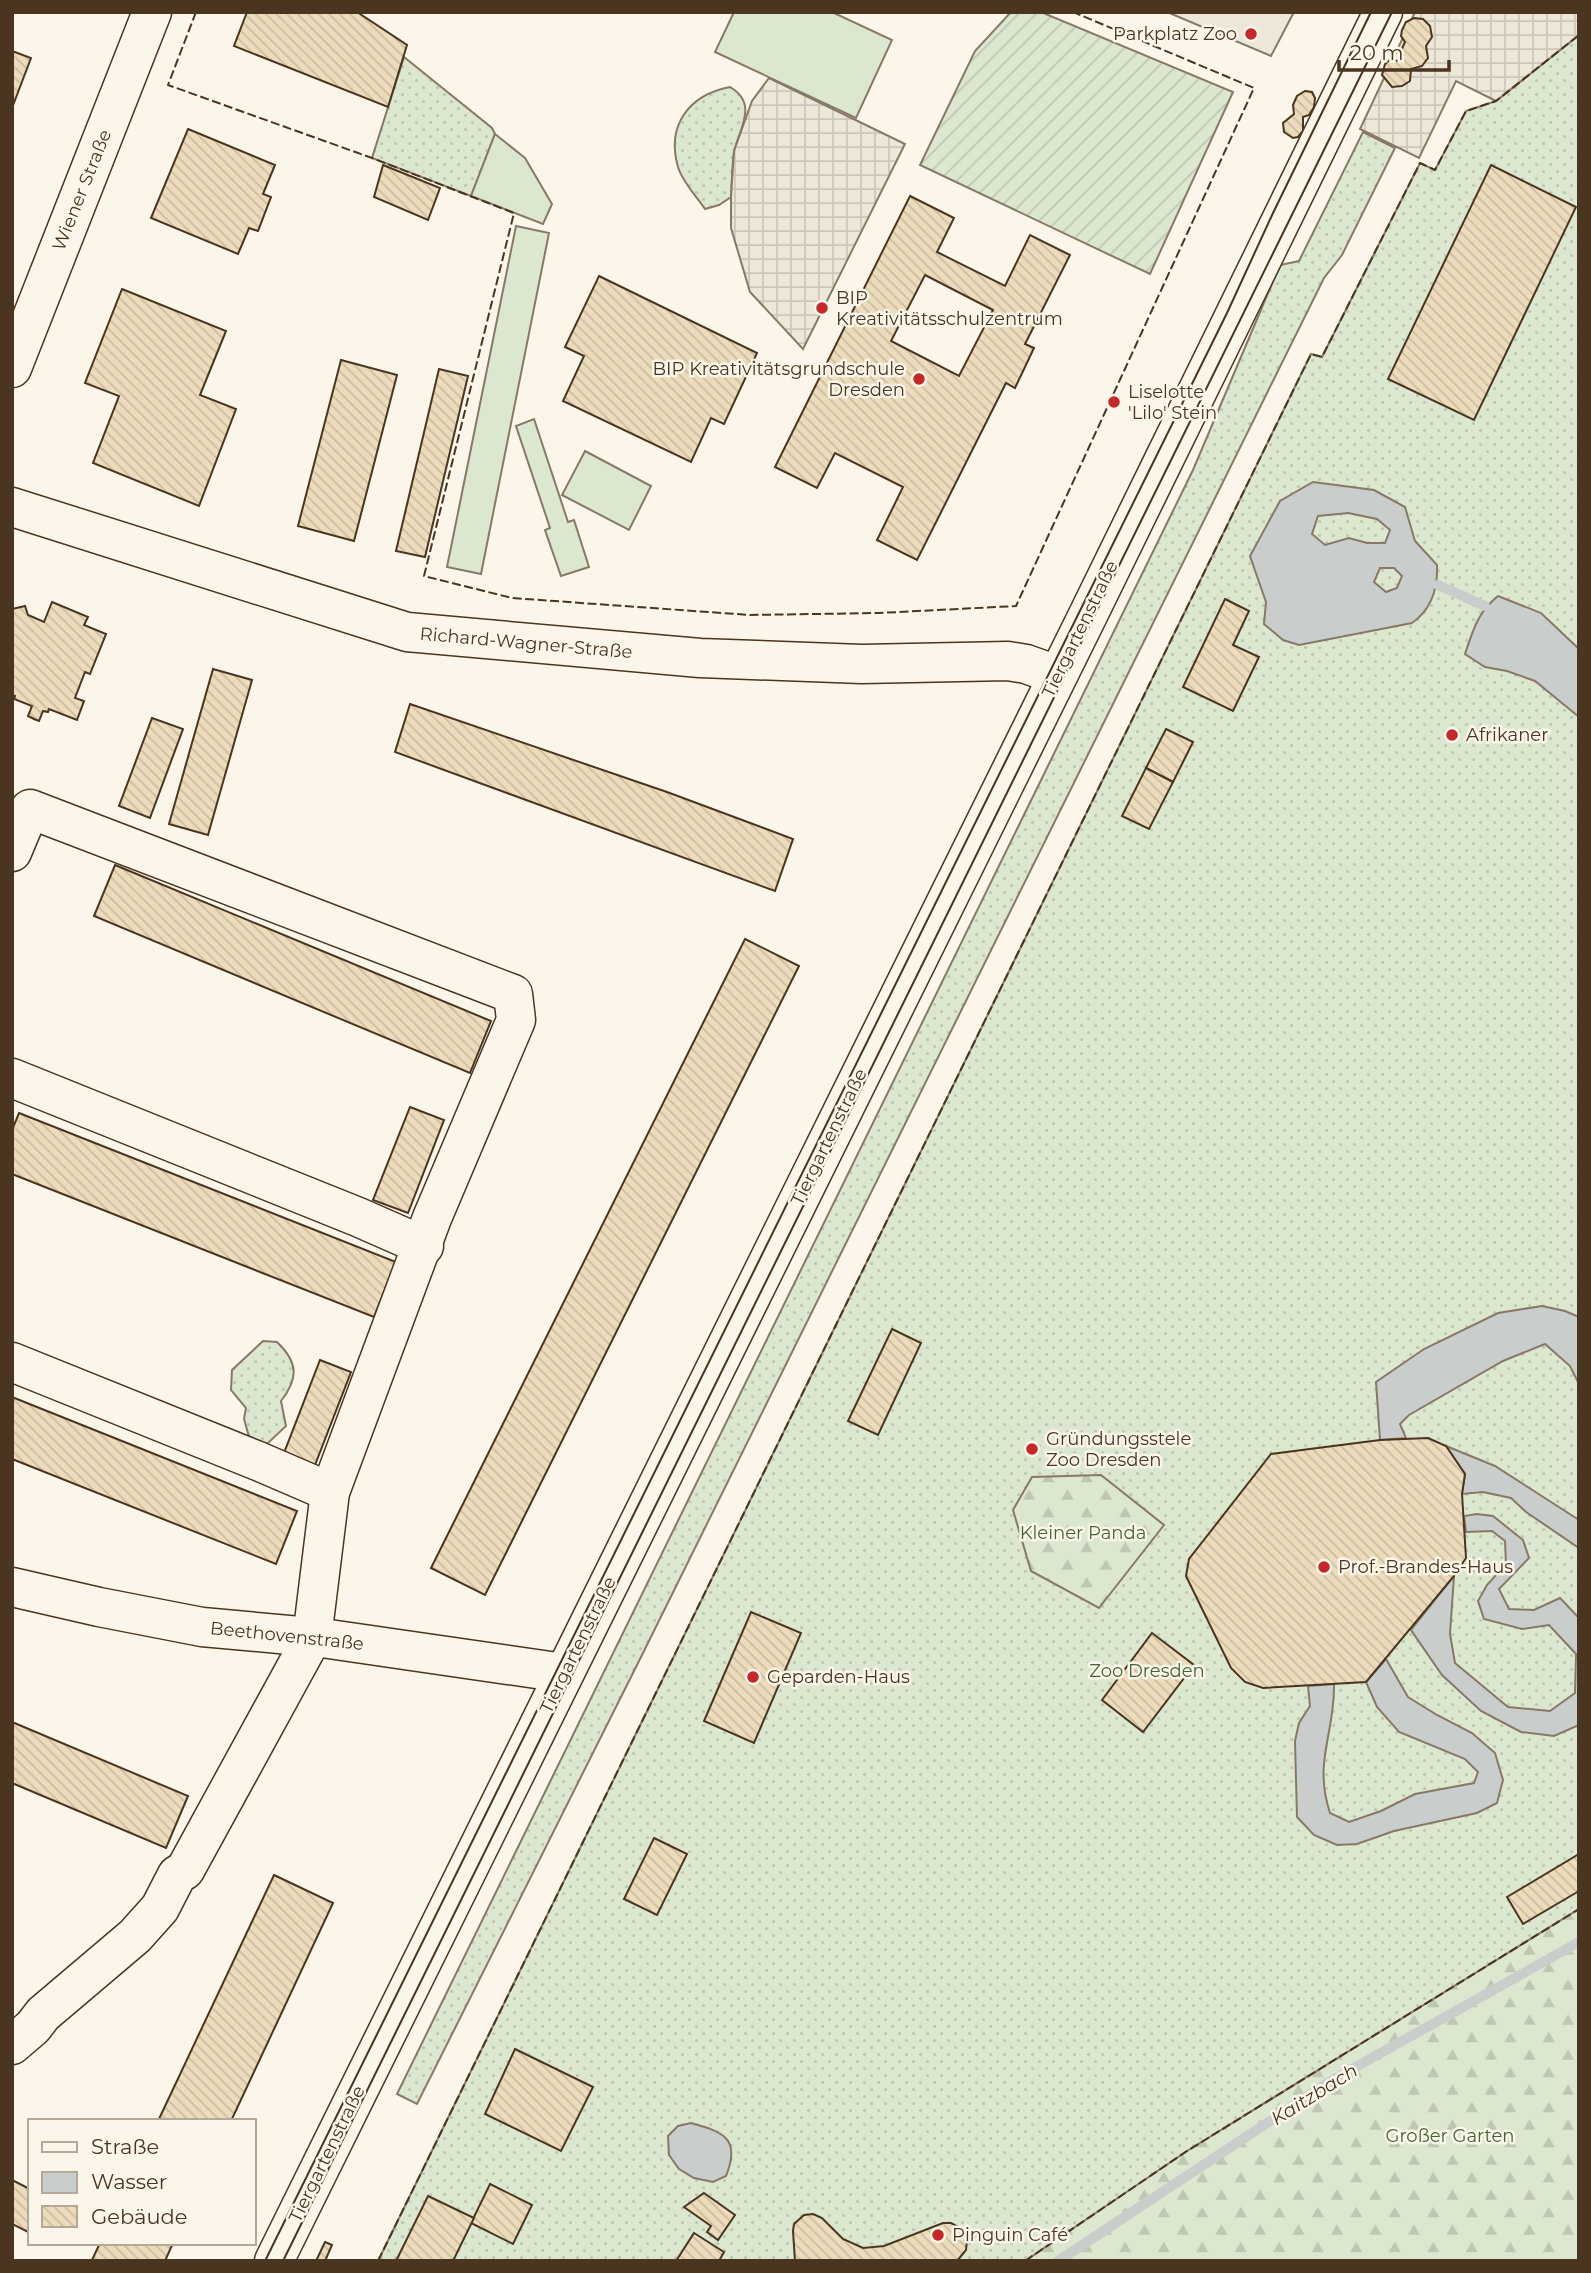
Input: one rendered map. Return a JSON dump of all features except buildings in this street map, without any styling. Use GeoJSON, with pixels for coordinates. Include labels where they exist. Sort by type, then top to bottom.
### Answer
{"type":"FeatureCollection","features":[{"type":"Feature","properties":{"kind":"street","name":"Wiener Straße"},"geometry":{"type":"LineString","coordinates":[[12,368],[152,12]]}},
{"type":"Feature","properties":{"kind":"street","name":"Tiergartenstraße"},"geometry":{"type":"LineString","coordinates":[[274,2261],[1058,675],[1382,12]]}},
{"type":"Feature","properties":{"kind":"street","name":"Richard-Wagner-Straße"},"geometry":{"type":"LineString","coordinates":[[12,507],[407,632],[700,658],[862,664],[1009,661],[1058,675]]}},
{"type":"Feature","properties":{"kind":"street"},"geometry":{"type":"LineString","coordinates":[[12,852],[30,810],[513,994],[516,1020],[432,1218],[424,1246],[330,1492],[312,1638],[210,1826],[185,1870],[177,1875],[160,1908],[135,1936],[43,2014],[33,2027],[12,2045]]}},
{"type":"Feature","properties":{"kind":"street"},"geometry":{"type":"LineString","coordinates":[[12,1078],[424,1246]]}},
{"type":"Feature","properties":{"kind":"street"},"geometry":{"type":"LineString","coordinates":[[12,1362],[330,1492]]}},
{"type":"Feature","properties":{"kind":"street","name":"Beethovenstraße"},"geometry":{"type":"LineString","coordinates":[[12,1587],[202,1628],[312,1638],[564,1674]]}},
{"type":"Feature","properties":{"kind":"green space"},"geometry":{"type":"Polygon","coordinates":[[[734,12],[832,12],[892,40],[856,118],[715,52],[734,12]]]}},
{"type":"Feature","properties":{"kind":"green space"},"geometry":{"type":"Polygon","coordinates":[[[1011,12],[1041,12],[1233,92],[1150,274],[920,165],[975,51],[1011,12]]]}},
{"type":"Feature","properties":{"kind":"green space","name":"Zoo Dresden"},"geometry":{"type":"Polygon","coordinates":[[[1579,35],[1579,2261],[378,2261],[1311,354],[1322,357],[1420,163],[1435,170],[1466,111],[1496,101],[1579,35]]]}},
{"type":"Feature","properties":{"kind":"green space"},"geometry":{"type":"Polygon","coordinates":[[[404,57],[492,128],[495,134],[471,196],[372,158],[404,57]]]}},
{"type":"Feature","properties":{"kind":"green space"},"geometry":{"type":"Polygon","coordinates":[[[730,87],[744,101],[745,109],[743,126],[734,152],[731,197],[719,205],[705,209],[680,172],[675,138],[678,125],[692,105],[703,97],[730,87]]]}},
{"type":"Feature","properties":{"kind":"green space"},"geometry":{"type":"Polygon","coordinates":[[[1363,132],[1395,148],[1342,255],[1324,278],[417,2104],[397,2094],[1193,470],[1280,265],[1299,261],[1363,132]]]}},
{"type":"Feature","properties":{"kind":"green space"},"geometry":{"type":"Polygon","coordinates":[[[495,134],[525,158],[552,204],[543,224],[471,196],[495,134]]]}},
{"type":"Feature","properties":{"kind":"green space"},"geometry":{"type":"Polygon","coordinates":[[[516,226],[549,233],[481,574],[447,567],[516,226]]]}},
{"type":"Feature","properties":{"kind":"green space"},"geometry":{"type":"Polygon","coordinates":[[[534,419],[568,522],[574,520],[589,567],[561,576],[545,530],[550,528],[516,426],[534,419]]]}},
{"type":"Feature","properties":{"kind":"green space"},"geometry":{"type":"Polygon","coordinates":[[[585,451],[651,486],[629,530],[562,495],[585,451]]]}},
{"type":"Feature","properties":{"kind":"green space"},"geometry":{"type":"Polygon","coordinates":[[[263,1341],[277,1342],[289,1356],[294,1370],[291,1385],[281,1401],[286,1426],[267,1444],[250,1440],[244,1419],[246,1408],[231,1390],[232,1370],[263,1341]]]}},
{"type":"Feature","properties":{"kind":"green space","name":"Kleiner Panda"},"geometry":{"type":"Polygon","coordinates":[[[1101,1475],[1164,1525],[1099,1608],[1031,1571],[1013,1510],[1032,1477],[1101,1475]]]}},
{"type":"Feature","properties":{"kind":"green space","name":"Großer Garten"},"geometry":{"type":"Polygon","coordinates":[[[1579,1909],[1579,2261],[1025,2261],[1187,2151],[1579,1909]]]}},
{"type":"Feature","properties":{"kind":"shaded area","name":"Parkplatz Zoo"},"geometry":{"type":"Polygon","coordinates":[[[1167,12],[1294,12],[1271,56],[1167,12]]]}},
{"type":"Feature","properties":{"kind":"shaded area"},"geometry":{"type":"Polygon","coordinates":[[[1415,12],[1579,12],[1579,35],[1496,101],[1456,81],[1419,158],[1360,129],[1415,12]]]}},
{"type":"Feature","properties":{"kind":"shaded area"},"geometry":{"type":"Polygon","coordinates":[[[769,78],[905,144],[803,349],[750,292],[731,228],[734,151],[752,101],[769,78]]]}},
{"type":"Feature","properties":{"kind":"water"},"geometry":{"type":"Polygon","coordinates":[[[1313,482],[1374,490],[1405,507],[1415,541],[1437,565],[1435,590],[1429,605],[1412,623],[1299,645],[1283,640],[1264,624],[1266,602],[1250,556],[1280,501],[1313,482]],[[1348,513],[1318,516],[1312,534],[1325,545],[1349,538],[1367,543],[1385,543],[1390,530],[1377,519],[1348,513]],[[1380,568],[1374,582],[1386,592],[1397,588],[1402,576],[1394,568],[1380,568]]]}},
{"type":"Feature","properties":{"kind":"water"},"geometry":{"type":"Polygon","coordinates":[[[1498,596],[1541,613],[1579,649],[1579,717],[1535,681],[1485,667],[1465,654],[1481,615],[1498,596]]]}},
{"type":"Feature","properties":{"kind":"water"},"geometry":{"type":"Polygon","coordinates":[[[1542,1306],[1579,1317],[1579,1384],[1570,1366],[1545,1344],[1503,1361],[1409,1415],[1400,1424],[1406,1438],[1380,1440],[1376,1382],[1424,1349],[1498,1313],[1542,1306]]]}},
{"type":"Feature","properties":{"kind":"water"},"geometry":{"type":"Polygon","coordinates":[[[1446,1446],[1495,1466],[1579,1520],[1579,1548],[1526,1512],[1511,1498],[1483,1492],[1462,1494],[1465,1474],[1446,1446]]]}},
{"type":"Feature","properties":{"kind":"water"},"geometry":{"type":"Polygon","coordinates":[[[1464,1516],[1493,1516],[1523,1540],[1529,1558],[1499,1589],[1509,1609],[1534,1610],[1560,1598],[1579,1618],[1579,1725],[1554,1736],[1521,1732],[1481,1711],[1442,1675],[1411,1630],[1454,1576],[1450,1634],[1455,1663],[1508,1707],[1550,1711],[1575,1693],[1576,1654],[1549,1625],[1522,1629],[1484,1619],[1478,1601],[1487,1585],[1506,1564],[1505,1541],[1492,1531],[1466,1532],[1464,1516]]]}},
{"type":"Feature","properties":{"kind":"water"},"geometry":{"type":"Polygon","coordinates":[[[1386,1659],[1408,1697],[1472,1733],[1495,1753],[1503,1780],[1497,1803],[1477,1813],[1394,1831],[1357,1844],[1337,1845],[1314,1835],[1297,1817],[1295,1741],[1299,1723],[1310,1706],[1308,1686],[1334,1684],[1324,1763],[1325,1795],[1330,1813],[1349,1822],[1381,1811],[1415,1794],[1474,1783],[1478,1772],[1465,1759],[1399,1732],[1377,1707],[1366,1682],[1386,1659]]]}},
{"type":"Feature","properties":{"kind":"water"},"geometry":{"type":"Polygon","coordinates":[[[691,2123],[721,2134],[730,2145],[732,2153],[726,2176],[713,2182],[694,2178],[679,2169],[669,2155],[668,2136],[678,2126],[691,2123]]]}},
{"type":"Feature","properties":{"kind":"waterway"},"geometry":{"type":"LineString","coordinates":[[1438,585],[1485,606]]}},
{"type":"Feature","properties":{"kind":"waterway","name":"Kaitzbach"},"geometry":{"type":"LineString","coordinates":[[1058,2261],[1329,2082],[1579,1942]]}},
{"type":"Feature","properties":{"kind":"tram line"},"geometry":{"type":"LineString","coordinates":[[265,2261],[1227,313],[1371,12]]}},
{"type":"Feature","properties":{"kind":"tram line"},"geometry":{"type":"LineString","coordinates":[[283,2261],[1392,12]]}},
{"type":"Feature","properties":{"kind":"fence"},"geometry":{"type":"LineString","coordinates":[[196,12],[168,85],[372,158],[514,213],[424,576],[512,598],[750,615],[879,613],[1016,606],[1254,88],[1073,12]]}},
{"type":"Feature","properties":{"kind":"fence"},"geometry":{"type":"LineString","coordinates":[[378,2261],[1311,354],[1322,357],[1420,163],[1435,170],[1466,111],[1496,101],[1579,35]]}},
{"type":"Feature","properties":{"kind":"fence"},"geometry":{"type":"LineString","coordinates":[[1025,2261],[1187,2151],[1579,1909]]}},
{"type":"Feature","properties":{"kind":"place","name":"Parkplatz Zoo"},"geometry":{"type":"Point","coordinates":[1251,34]}},
{"type":"Feature","properties":{"kind":"place","name":"BIP Kreativitätsschulzentrum"},"geometry":{"type":"Point","coordinates":[822,308]}},
{"type":"Feature","properties":{"kind":"place","name":"BIP Kreativitätsgrundschule Dresden"},"geometry":{"type":"Point","coordinates":[919,379]}},
{"type":"Feature","properties":{"kind":"place","name":"Liselotte 'Lilo' Stein"},"geometry":{"type":"Point","coordinates":[1114,402]}},
{"type":"Feature","properties":{"kind":"place","name":"Afrikaner"},"geometry":{"type":"Point","coordinates":[1452,735]}},
{"type":"Feature","properties":{"kind":"place","name":"Gründungsstele Zoo Dresden"},"geometry":{"type":"Point","coordinates":[1032,1449]}},
{"type":"Feature","properties":{"kind":"place","name":"Prof.-Brandes-Haus"},"geometry":{"type":"Point","coordinates":[1324,1567]}},
{"type":"Feature","properties":{"kind":"place","name":"Geparden-Haus"},"geometry":{"type":"Point","coordinates":[753,1677]}},
{"type":"Feature","properties":{"kind":"place","name":"Pinguin Café"},"geometry":{"type":"Point","coordinates":[938,2235]}}]}
